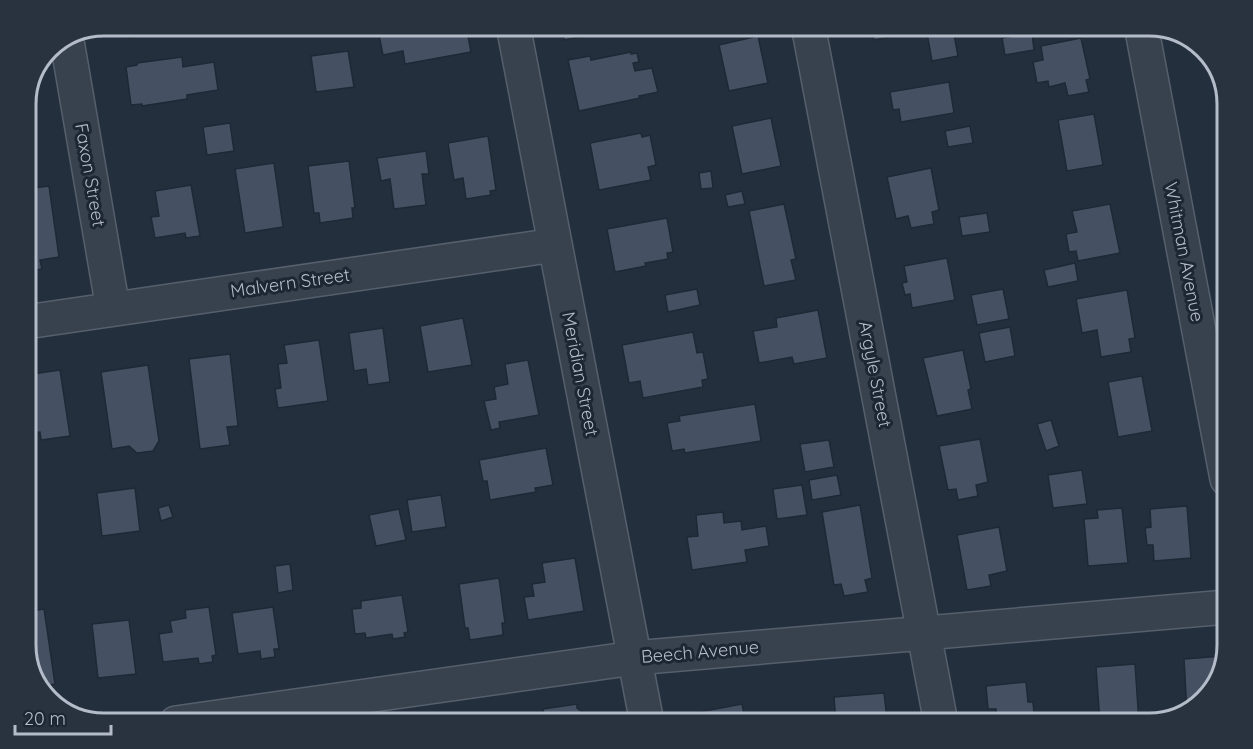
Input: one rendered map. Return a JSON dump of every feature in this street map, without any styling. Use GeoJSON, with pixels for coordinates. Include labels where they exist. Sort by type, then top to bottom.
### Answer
{"type":"FeatureCollection","features":[{"type":"Feature","properties":{"kind":"street","name":"Meridian Street"},"geometry":{"type":"LineString","coordinates":[[515,36],[645,713]]}},
{"type":"Feature","properties":{"kind":"street","name":"Argyle Street"},"geometry":{"type":"LineString","coordinates":[[810,36],[939,713]]}},
{"type":"Feature","properties":{"kind":"street","name":"Whitman Avenue"},"geometry":{"type":"LineString","coordinates":[[1143,36],[1217,426]]}},
{"type":"Feature","properties":{"kind":"street","name":"Faxon Street"},"geometry":{"type":"LineString","coordinates":[[68,46],[113,309]]}},
{"type":"Feature","properties":{"kind":"street","name":"Malvern Street"},"geometry":{"type":"LineString","coordinates":[[36,321],[555,245]]}},
{"type":"Feature","properties":{"kind":"street","name":"Beech Avenue"},"geometry":{"type":"LineString","coordinates":[[277,713],[634,658],[1217,608]]}},
{"type":"Feature","properties":{"kind":"building"},"geometry":{"type":"Polygon","coordinates":[[[379,36],[468,36],[471,52],[405,64],[403,51],[383,55],[379,36]]]}},
{"type":"Feature","properties":{"kind":"building"},"geometry":{"type":"Polygon","coordinates":[[[563,36],[585,36],[564,40],[563,36]]]}},
{"type":"Feature","properties":{"kind":"building"},"geometry":{"type":"Polygon","coordinates":[[[758,36],[768,83],[729,91],[719,45],[758,36]]]}},
{"type":"Feature","properties":{"kind":"building"},"geometry":{"type":"Polygon","coordinates":[[[873,36],[896,36],[874,40],[873,36]]]}},
{"type":"Feature","properties":{"kind":"building"},"geometry":{"type":"Polygon","coordinates":[[[928,36],[954,36],[958,56],[932,61],[928,36]]]}},
{"type":"Feature","properties":{"kind":"building"},"geometry":{"type":"Polygon","coordinates":[[[1032,36],[1034,50],[1005,55],[1002,38],[1032,36]]]}},
{"type":"Feature","properties":{"kind":"building"},"geometry":{"type":"Polygon","coordinates":[[[1081,38],[1090,79],[1086,80],[1089,92],[1068,96],[1065,83],[1049,87],[1048,81],[1037,83],[1033,62],[1043,60],[1041,46],[1081,38]]]}},
{"type":"Feature","properties":{"kind":"building"},"geometry":{"type":"Polygon","coordinates":[[[348,51],[354,87],[316,92],[311,56],[348,51]]]}},
{"type":"Feature","properties":{"kind":"building"},"geometry":{"type":"Polygon","coordinates":[[[631,52],[631,54],[637,53],[639,62],[633,63],[635,71],[652,68],[658,92],[579,111],[568,60],[590,56],[591,60],[631,52]]]}},
{"type":"Feature","properties":{"kind":"building"},"geometry":{"type":"Polygon","coordinates":[[[182,57],[183,67],[214,62],[218,90],[187,95],[187,99],[142,106],[142,104],[131,105],[126,67],[137,65],[137,63],[182,57]]]}},
{"type":"Feature","properties":{"kind":"building"},"geometry":{"type":"Polygon","coordinates":[[[949,82],[954,113],[901,122],[899,109],[893,110],[890,92],[949,82]]]}},
{"type":"Feature","properties":{"kind":"building"},"geometry":{"type":"Polygon","coordinates":[[[1094,114],[1103,165],[1067,171],[1058,120],[1094,114]]]}},
{"type":"Feature","properties":{"kind":"building"},"geometry":{"type":"Polygon","coordinates":[[[771,118],[781,166],[742,174],[732,126],[771,118]]]}},
{"type":"Feature","properties":{"kind":"building"},"geometry":{"type":"Polygon","coordinates":[[[230,123],[234,151],[207,155],[203,127],[230,123]]]}},
{"type":"Feature","properties":{"kind":"building"},"geometry":{"type":"Polygon","coordinates":[[[970,126],[973,143],[948,147],[945,131],[970,126]]]}},
{"type":"Feature","properties":{"kind":"building"},"geometry":{"type":"Polygon","coordinates":[[[641,133],[642,137],[650,135],[656,165],[648,167],[651,180],[599,190],[590,143],[641,133]]]}},
{"type":"Feature","properties":{"kind":"building"},"geometry":{"type":"Polygon","coordinates":[[[488,136],[496,190],[490,191],[491,195],[466,199],[463,178],[454,180],[448,143],[488,136]]]}},
{"type":"Feature","properties":{"kind":"building"},"geometry":{"type":"Polygon","coordinates":[[[426,151],[429,174],[422,174],[426,205],[394,209],[390,179],[381,181],[377,158],[426,151]]]}},
{"type":"Feature","properties":{"kind":"building"},"geometry":{"type":"Polygon","coordinates":[[[349,161],[355,208],[352,208],[353,218],[320,223],[319,213],[314,213],[308,166],[349,161]]]}},
{"type":"Feature","properties":{"kind":"building"},"geometry":{"type":"Polygon","coordinates":[[[274,163],[283,227],[245,233],[235,169],[274,163]]]}},
{"type":"Feature","properties":{"kind":"building"},"geometry":{"type":"Polygon","coordinates":[[[931,168],[939,210],[932,212],[934,224],[911,228],[908,216],[896,219],[887,177],[931,168]]]}},
{"type":"Feature","properties":{"kind":"building"},"geometry":{"type":"Polygon","coordinates":[[[711,171],[713,188],[701,189],[699,173],[711,171]]]}},
{"type":"Feature","properties":{"kind":"building"},"geometry":{"type":"Polygon","coordinates":[[[191,185],[200,236],[186,238],[185,233],[155,238],[151,217],[159,216],[155,191],[191,185]]]}},
{"type":"Feature","properties":{"kind":"building"},"geometry":{"type":"Polygon","coordinates":[[[49,186],[59,257],[40,260],[42,269],[36,270],[36,188],[49,186]]]}},
{"type":"Feature","properties":{"kind":"building"},"geometry":{"type":"Polygon","coordinates":[[[742,191],[745,204],[728,207],[725,195],[742,191]]]}},
{"type":"Feature","properties":{"kind":"building"},"geometry":{"type":"Polygon","coordinates":[[[784,204],[796,259],[791,260],[796,280],[764,286],[749,211],[784,204]]]}},
{"type":"Feature","properties":{"kind":"building"},"geometry":{"type":"Polygon","coordinates":[[[1110,204],[1120,253],[1078,261],[1076,251],[1069,252],[1066,234],[1077,232],[1072,211],[1110,204]]]}},
{"type":"Feature","properties":{"kind":"building"},"geometry":{"type":"Polygon","coordinates":[[[987,213],[990,232],[962,236],[959,217],[987,213]]]}},
{"type":"Feature","properties":{"kind":"building"},"geometry":{"type":"Polygon","coordinates":[[[667,218],[673,252],[667,253],[668,259],[615,272],[607,229],[667,218]]]}},
{"type":"Feature","properties":{"kind":"building"},"geometry":{"type":"Polygon","coordinates":[[[947,258],[955,300],[912,308],[910,294],[905,295],[902,283],[907,282],[904,266],[947,258]]]}},
{"type":"Feature","properties":{"kind":"building"},"geometry":{"type":"Polygon","coordinates":[[[1075,263],[1078,281],[1048,287],[1044,270],[1075,263]]]}},
{"type":"Feature","properties":{"kind":"building"},"geometry":{"type":"Polygon","coordinates":[[[697,289],[700,305],[668,312],[665,295],[697,289]]]}},
{"type":"Feature","properties":{"kind":"building"},"geometry":{"type":"Polygon","coordinates":[[[1003,289],[1009,319],[977,325],[971,295],[1003,289]]]}},
{"type":"Feature","properties":{"kind":"building"},"geometry":{"type":"Polygon","coordinates":[[[1127,290],[1135,338],[1129,339],[1131,352],[1101,357],[1097,330],[1082,333],[1076,299],[1127,290]]]}},
{"type":"Feature","properties":{"kind":"building"},"geometry":{"type":"Polygon","coordinates":[[[818,310],[827,358],[794,364],[792,357],[759,363],[753,331],[777,327],[776,318],[818,310]]]}},
{"type":"Feature","properties":{"kind":"building"},"geometry":{"type":"Polygon","coordinates":[[[463,318],[472,365],[428,372],[420,326],[463,318]]]}},
{"type":"Feature","properties":{"kind":"building"},"geometry":{"type":"Polygon","coordinates":[[[1010,327],[1015,356],[985,362],[979,333],[1010,327]]]}},
{"type":"Feature","properties":{"kind":"building"},"geometry":{"type":"Polygon","coordinates":[[[383,328],[390,382],[368,385],[366,369],[354,371],[349,333],[383,328]]]}},
{"type":"Feature","properties":{"kind":"building"},"geometry":{"type":"Polygon","coordinates":[[[693,332],[697,353],[703,352],[708,379],[702,380],[703,387],[643,398],[640,381],[629,383],[622,345],[693,332]]]}},
{"type":"Feature","properties":{"kind":"building"},"geometry":{"type":"Polygon","coordinates":[[[319,340],[328,401],[278,408],[275,389],[281,388],[278,364],[287,363],[284,345],[319,340]]]}},
{"type":"Feature","properties":{"kind":"building"},"geometry":{"type":"Polygon","coordinates":[[[963,350],[971,389],[968,390],[972,409],[937,416],[923,358],[963,350]]]}},
{"type":"Feature","properties":{"kind":"building"},"geometry":{"type":"Polygon","coordinates":[[[230,354],[238,426],[227,427],[230,445],[200,449],[189,359],[230,354]]]}},
{"type":"Feature","properties":{"kind":"building"},"geometry":{"type":"Polygon","coordinates":[[[528,360],[539,415],[499,422],[500,428],[491,430],[484,401],[496,399],[494,387],[508,384],[505,364],[528,360]]]}},
{"type":"Feature","properties":{"kind":"building"},"geometry":{"type":"Polygon","coordinates":[[[148,365],[159,441],[153,451],[137,453],[129,446],[112,449],[101,372],[148,365]]]}},
{"type":"Feature","properties":{"kind":"building"},"geometry":{"type":"Polygon","coordinates":[[[60,370],[70,436],[41,440],[40,432],[36,433],[36,374],[60,370]]]}},
{"type":"Feature","properties":{"kind":"building"},"geometry":{"type":"Polygon","coordinates":[[[1142,376],[1152,431],[1118,437],[1108,382],[1142,376]]]}},
{"type":"Feature","properties":{"kind":"building"},"geometry":{"type":"Polygon","coordinates":[[[755,404],[761,441],[685,453],[684,449],[672,451],[667,423],[680,421],[679,416],[755,404]]]}},
{"type":"Feature","properties":{"kind":"building"},"geometry":{"type":"Polygon","coordinates":[[[1051,420],[1059,446],[1046,451],[1037,424],[1051,420]]]}},
{"type":"Feature","properties":{"kind":"building"},"geometry":{"type":"Polygon","coordinates":[[[980,439],[988,482],[976,485],[978,496],[958,500],[956,489],[948,490],[939,446],[980,439]]]}},
{"type":"Feature","properties":{"kind":"building"},"geometry":{"type":"Polygon","coordinates":[[[829,440],[834,467],[805,472],[800,444],[829,440]]]}},
{"type":"Feature","properties":{"kind":"building"},"geometry":{"type":"Polygon","coordinates":[[[546,448],[553,485],[535,488],[536,492],[490,500],[487,481],[483,481],[479,460],[546,448]]]}},
{"type":"Feature","properties":{"kind":"building"},"geometry":{"type":"Polygon","coordinates":[[[1082,470],[1087,504],[1053,508],[1048,475],[1082,470]]]}},
{"type":"Feature","properties":{"kind":"building"},"geometry":{"type":"Polygon","coordinates":[[[837,475],[841,495],[812,500],[809,480],[837,475]]]}},
{"type":"Feature","properties":{"kind":"building"},"geometry":{"type":"Polygon","coordinates":[[[802,485],[807,515],[777,519],[773,489],[802,485]]]}},
{"type":"Feature","properties":{"kind":"building"},"geometry":{"type":"Polygon","coordinates":[[[135,488],[140,531],[102,536],[97,493],[135,488]]]}},
{"type":"Feature","properties":{"kind":"building"},"geometry":{"type":"Polygon","coordinates":[[[441,495],[446,527],[412,532],[407,500],[441,495]]]}},
{"type":"Feature","properties":{"kind":"building"},"geometry":{"type":"Polygon","coordinates":[[[169,505],[173,517],[161,521],[158,508],[169,505]]]}},
{"type":"Feature","properties":{"kind":"building"},"geometry":{"type":"Polygon","coordinates":[[[860,505],[872,578],[865,580],[868,592],[844,596],[841,584],[834,585],[822,512],[860,505]]]}},
{"type":"Feature","properties":{"kind":"building"},"geometry":{"type":"Polygon","coordinates":[[[1187,506],[1191,558],[1154,561],[1153,545],[1147,545],[1145,528],[1151,527],[1150,509],[1187,506]]]}},
{"type":"Feature","properties":{"kind":"building"},"geometry":{"type":"Polygon","coordinates":[[[1122,508],[1128,563],[1088,566],[1084,519],[1098,518],[1097,510],[1122,508]]]}},
{"type":"Feature","properties":{"kind":"building"},"geometry":{"type":"Polygon","coordinates":[[[399,509],[406,540],[376,546],[369,515],[399,509]]]}},
{"type":"Feature","properties":{"kind":"building"},"geometry":{"type":"Polygon","coordinates":[[[723,512],[724,523],[741,521],[742,530],[766,526],[769,546],[745,550],[747,562],[692,570],[687,537],[698,536],[696,515],[723,512]]]}},
{"type":"Feature","properties":{"kind":"building"},"geometry":{"type":"Polygon","coordinates":[[[999,527],[1007,571],[989,575],[991,586],[967,590],[957,535],[999,527]]]}},
{"type":"Feature","properties":{"kind":"building"},"geometry":{"type":"Polygon","coordinates":[[[575,558],[584,611],[528,620],[524,597],[534,596],[532,584],[545,582],[542,563],[575,558]]]}},
{"type":"Feature","properties":{"kind":"building"},"geometry":{"type":"Polygon","coordinates":[[[290,564],[293,590],[278,593],[275,566],[290,564]]]}},
{"type":"Feature","properties":{"kind":"building"},"geometry":{"type":"Polygon","coordinates":[[[499,578],[505,623],[502,623],[503,635],[470,640],[468,628],[465,628],[459,584],[499,578]]]}},
{"type":"Feature","properties":{"kind":"building"},"geometry":{"type":"Polygon","coordinates":[[[402,595],[408,632],[404,633],[405,637],[393,639],[392,634],[366,638],[365,633],[355,634],[352,609],[361,608],[361,601],[402,595]]]}},
{"type":"Feature","properties":{"kind":"building"},"geometry":{"type":"Polygon","coordinates":[[[209,607],[216,655],[212,656],[213,662],[199,664],[198,658],[163,662],[159,634],[172,632],[170,621],[186,618],[185,610],[209,607]]]}},
{"type":"Feature","properties":{"kind":"building"},"geometry":{"type":"Polygon","coordinates":[[[273,607],[279,649],[274,649],[275,657],[261,659],[260,651],[238,654],[232,613],[273,607]]]}},
{"type":"Feature","properties":{"kind":"building"},"geometry":{"type":"Polygon","coordinates":[[[44,609],[55,684],[49,685],[37,659],[36,610],[44,609]]]}},
{"type":"Feature","properties":{"kind":"building"},"geometry":{"type":"Polygon","coordinates":[[[129,620],[136,674],[98,678],[92,624],[129,620]]]}},
{"type":"Feature","properties":{"kind":"building"},"geometry":{"type":"Polygon","coordinates":[[[1216,657],[1212,671],[1203,687],[1186,702],[1184,659],[1216,657]]]}},
{"type":"Feature","properties":{"kind":"building"},"geometry":{"type":"Polygon","coordinates":[[[1135,664],[1138,713],[1099,713],[1096,667],[1135,664]]]}},
{"type":"Feature","properties":{"kind":"building"},"geometry":{"type":"Polygon","coordinates":[[[1026,682],[1028,702],[1033,702],[1034,713],[996,713],[996,709],[988,709],[986,686],[1026,682]]]}},
{"type":"Feature","properties":{"kind":"building"},"geometry":{"type":"Polygon","coordinates":[[[884,693],[886,713],[835,713],[834,697],[884,693]]]}},
{"type":"Feature","properties":{"kind":"building"},"geometry":{"type":"Polygon","coordinates":[[[577,704],[577,708],[584,713],[544,713],[543,709],[577,704]]]}},
{"type":"Feature","properties":{"kind":"building"},"geometry":{"type":"Polygon","coordinates":[[[742,704],[744,713],[694,713],[742,704]]]}}]}
